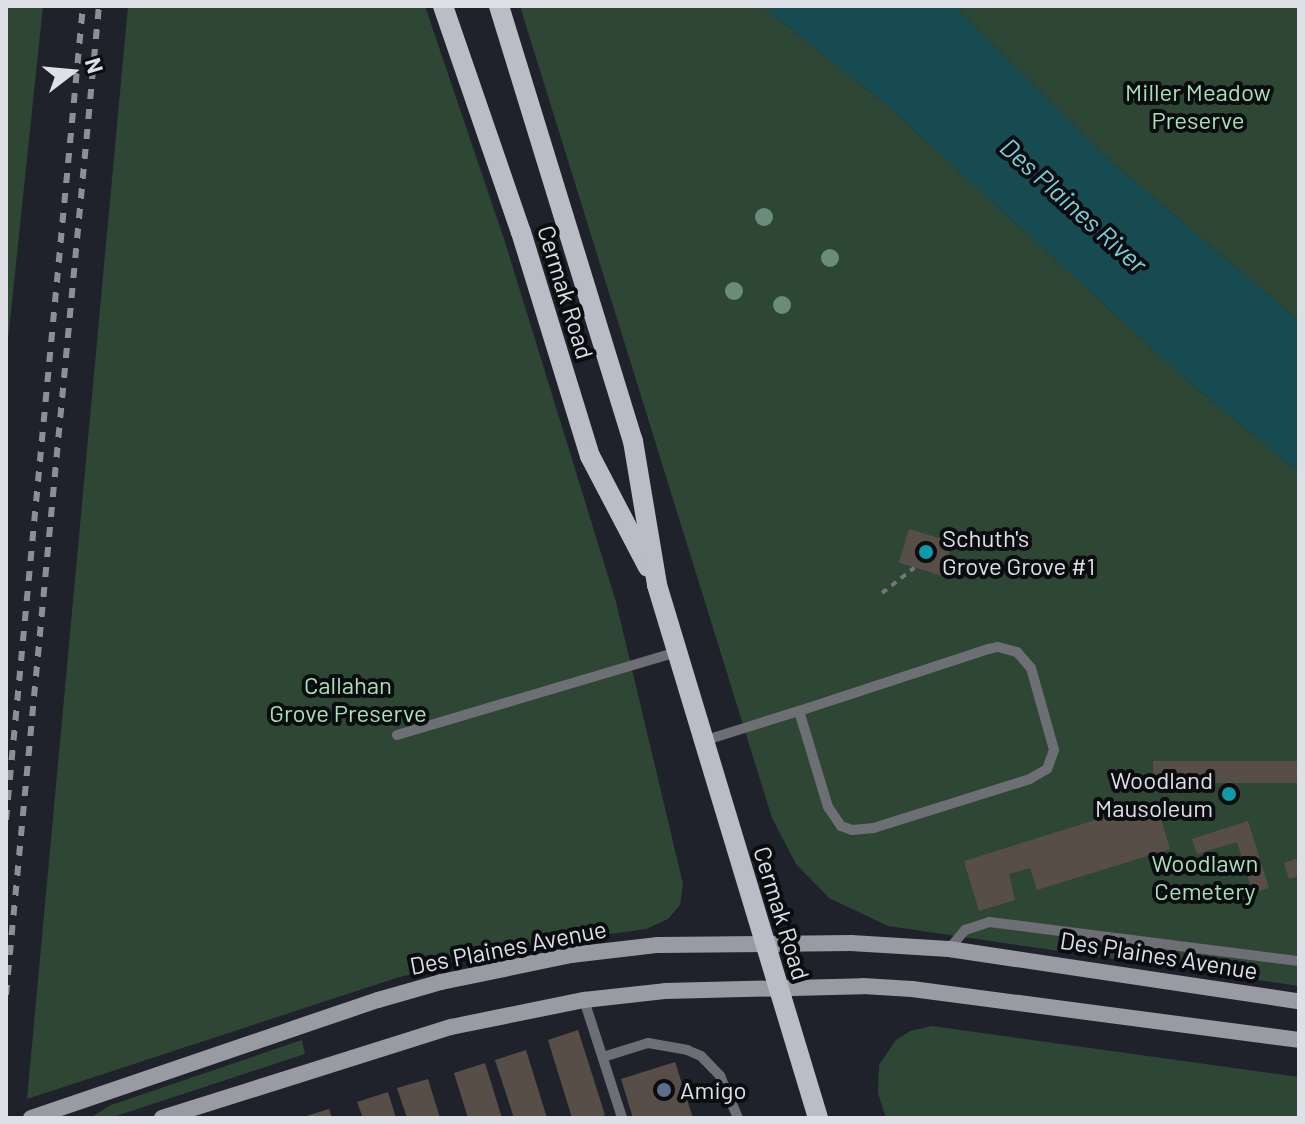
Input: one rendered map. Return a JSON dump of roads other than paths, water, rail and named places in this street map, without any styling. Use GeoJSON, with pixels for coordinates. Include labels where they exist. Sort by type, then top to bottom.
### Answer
{"type":"FeatureCollection","features":[{"type":"Feature","properties":{"kind":"main road","name":"Cermak Road"},"geometry":{"type":"LineString","coordinates":[[443,6],[521,232],[590,456],[657,585]]}},
{"type":"Feature","properties":{"kind":"main road","name":"Cermak Road"},"geometry":{"type":"LineString","coordinates":[[499,6],[633,441],[657,585],[818,1118]]}},
{"type":"Feature","properties":{"kind":"main road","name":"Des Plaines Avenue"},"geometry":{"type":"LineString","coordinates":[[31,1118],[364,1004],[441,982],[571,955],[658,945],[851,943],[949,949],[1299,1001]]}},
{"type":"Feature","properties":{"kind":"main road"},"geometry":{"type":"LineString","coordinates":[[162,1118],[395,1042],[502,1015],[584,1000],[665,991],[863,986],[912,989],[1299,1040]]}},
{"type":"Feature","properties":{"kind":"lane"},"geometry":{"type":"LineString","coordinates":[[703,741],[989,649],[1008,648],[1031,668],[1054,750],[1047,769],[1030,779],[874,828],[852,830],[841,826],[828,807],[799,711]]}},
{"type":"Feature","properties":{"kind":"lane"},"geometry":{"type":"LineString","coordinates":[[397,735],[677,652]]}},
{"type":"Feature","properties":{"kind":"lane"},"geometry":{"type":"LineString","coordinates":[[949,949],[965,930],[989,922],[1299,961]]}},
{"type":"Feature","properties":{"kind":"lane"},"geometry":{"type":"LineString","coordinates":[[584,1000],[622,1118]]}},
{"type":"Feature","properties":{"kind":"lane"},"geometry":{"type":"LineString","coordinates":[[603,1057],[648,1043],[701,1056],[720,1076],[738,1118]]}},
{"type":"Feature","properties":{"kind":"water","name":"Des Plaines River"},"geometry":{"type":"Polygon","coordinates":[[[762,6],[954,6],[1107,158],[1299,321],[1299,472],[1192,385],[890,108],[762,6]]]}},
{"type":"Feature","properties":{"kind":"railway"},"geometry":{"type":"LineString","coordinates":[[6,820],[83,6]]}},
{"type":"Feature","properties":{"kind":"railway"},"geometry":{"type":"LineString","coordinates":[[6,995],[99,6]]}},
{"type":"Feature","properties":{"kind":"place","name":"Schuth's Grove Grove #1"},"geometry":{"type":"Point","coordinates":[926,552]}},
{"type":"Feature","properties":{"kind":"place","name":"Woodland Mausoleum"},"geometry":{"type":"Point","coordinates":[1229,794]}},
{"type":"Feature","properties":{"kind":"place","name":"Amigo"},"geometry":{"type":"Point","coordinates":[664,1090]}},
{"type":"Feature","properties":{"kind":"park label","name":"Miller Meadow Preserve"},"geometry":{"type":"Point","coordinates":[1198,106]}},
{"type":"Feature","properties":{"kind":"park label","name":"Callahan Grove Preserve"},"geometry":{"type":"Point","coordinates":[348,699]}},
{"type":"Feature","properties":{"kind":"park label","name":"Woodlawn Cemetery"},"geometry":{"type":"Point","coordinates":[1205,877]}}]}
